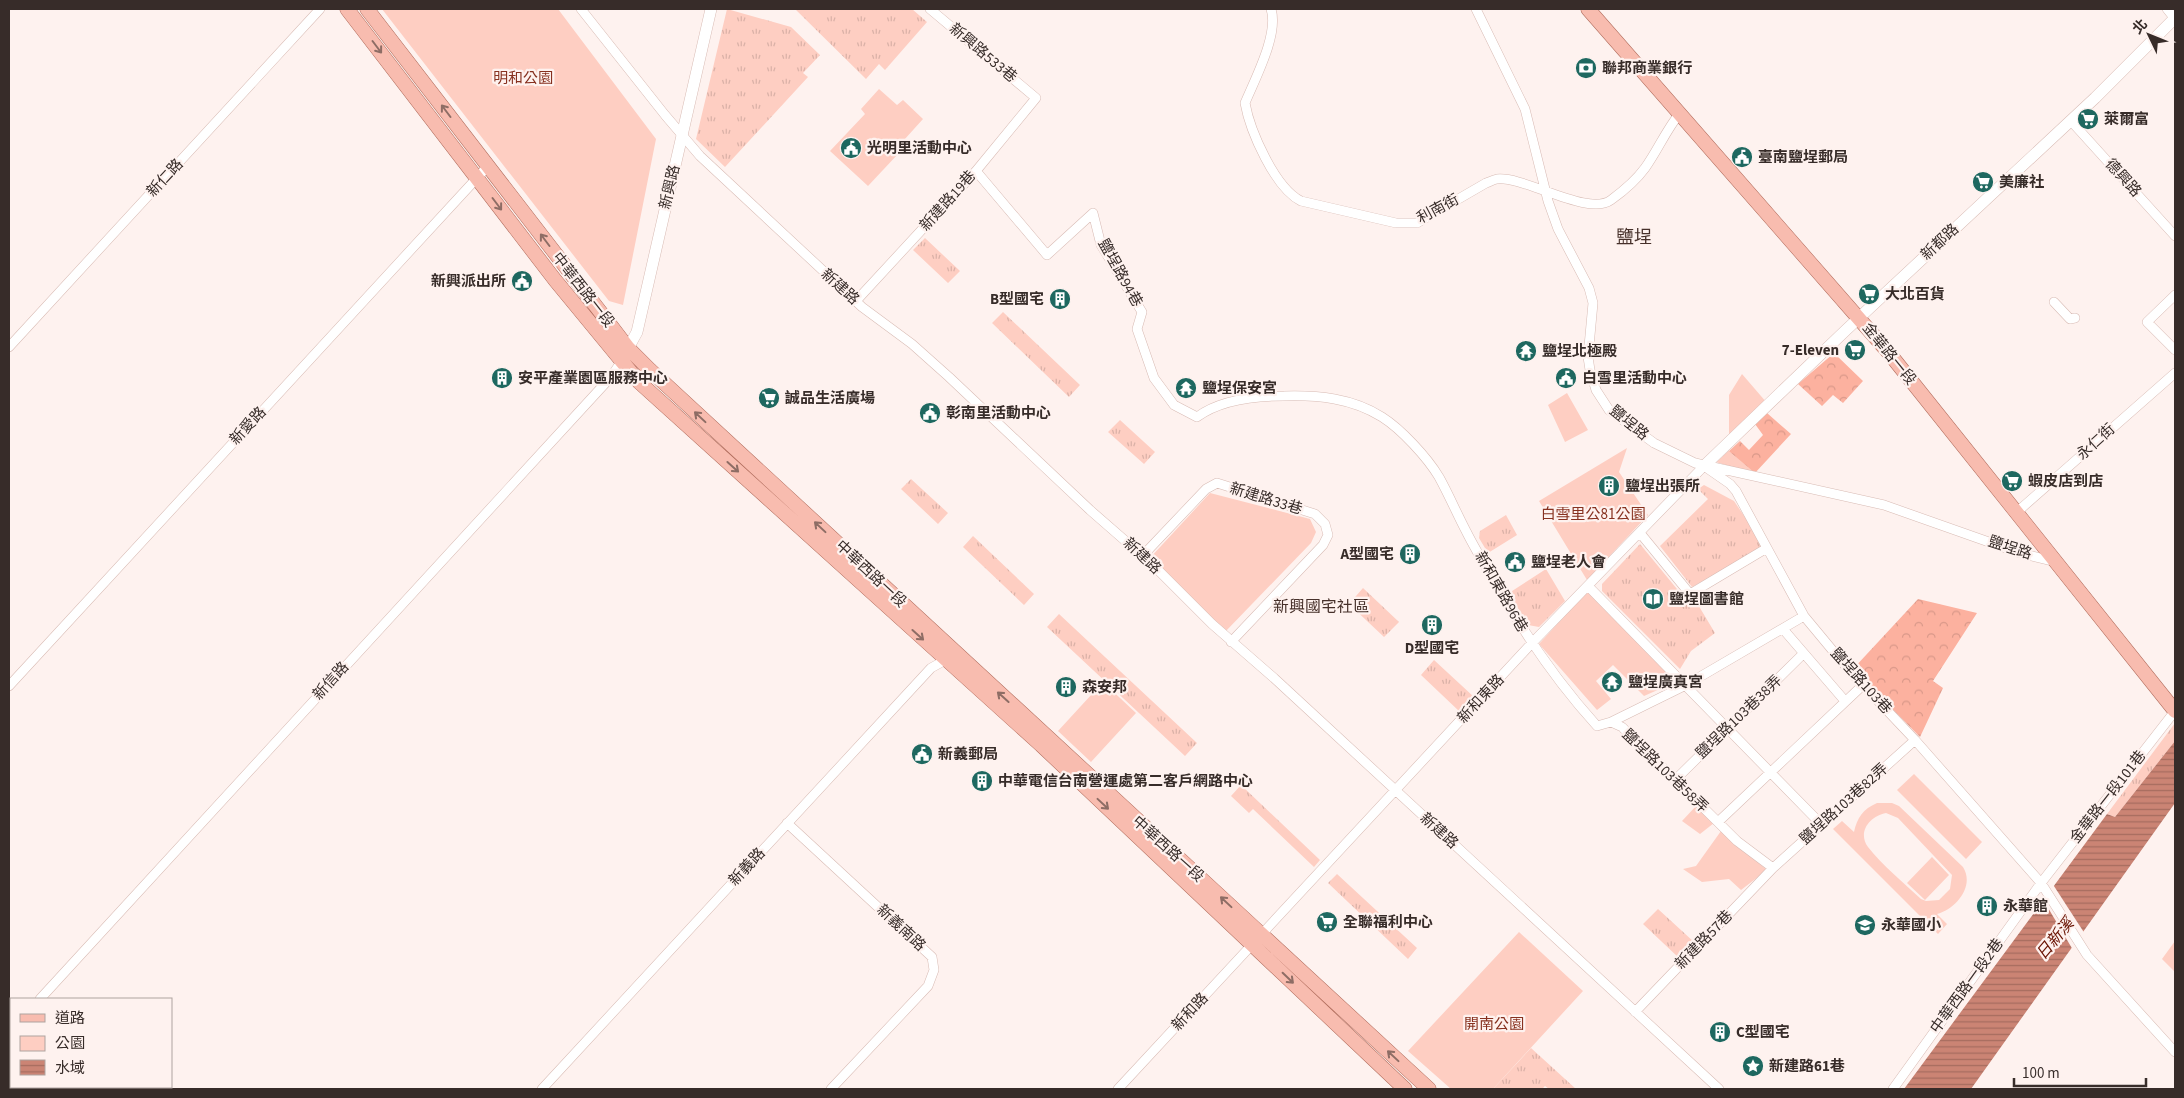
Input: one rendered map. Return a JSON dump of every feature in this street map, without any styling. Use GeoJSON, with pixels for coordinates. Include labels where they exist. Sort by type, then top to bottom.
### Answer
{"type":"FeatureCollection","features":[{"type":"Feature","properties":{"kind":"main road","name":"中華西路一段"},"geometry":{"type":"LineString","coordinates":[[347,9],[638,382],[1257,940],[1429,1089]]}},
{"type":"Feature","properties":{"kind":"main road","name":"中華西路一段"},"geometry":{"type":"LineString","coordinates":[[367,9],[628,348],[958,655],[1257,940],[1405,1089]]}},
{"type":"Feature","properties":{"kind":"main road","name":"金華路一段"},"geometry":{"type":"LineString","coordinates":[[1588,9],[1859,317],[2175,711]]}},
{"type":"Feature","properties":{"kind":"street","name":"新仁路"},"geometry":{"type":"LineString","coordinates":[[9,347],[320,9]]}},
{"type":"Feature","properties":{"kind":"street","name":"新建路"},"geometry":{"type":"LineString","coordinates":[[581,9],[700,156],[856,301],[912,344],[949,377],[1090,510],[1144,557],[1231,642],[1257,662],[1719,1089]]}},
{"type":"Feature","properties":{"kind":"street","name":"新興路"},"geometry":{"type":"LineString","coordinates":[[621,362],[637,332],[711,9]]}},
{"type":"Feature","properties":{"kind":"street","name":"新興路533巷"},"geometry":{"type":"LineString","coordinates":[[930,9],[1036,98]]}},
{"type":"Feature","properties":{"kind":"street","name":"利南街"},"geometry":{"type":"LineString","coordinates":[[1271,9],[1270,42],[1245,103],[1247,113],[1268,164],[1289,193],[1296,199],[1396,223],[1417,223],[1486,183],[1497,179],[1546,191],[1559,197],[1604,204],[1611,200],[1644,169],[1670,125],[1680,113]]}},
{"type":"Feature","properties":{"kind":"street","name":"鹽埕路"},"geometry":{"type":"LineString","coordinates":[[1476,9],[1525,109],[1558,229],[1578,264],[1591,296],[1588,357],[1596,390],[1609,410],[1654,443],[1704,466],[1884,505],[2020,553],[2056,562]]}},
{"type":"Feature","properties":{"kind":"street"},"geometry":{"type":"LineString","coordinates":[[2167,9],[2175,18]]}},
{"type":"Feature","properties":{"kind":"street","name":"新都路"},"geometry":{"type":"LineString","coordinates":[[1704,466],[1859,317],[2071,121],[2147,48],[2175,18]]}},
{"type":"Feature","properties":{"kind":"street","name":"新建路19巷"},"geometry":{"type":"LineString","coordinates":[[856,301],[976,171],[1036,98]]}},
{"type":"Feature","properties":{"kind":"street","name":"德興路"},"geometry":{"type":"LineString","coordinates":[[2071,121],[2175,236]]}},
{"type":"Feature","properties":{"kind":"street","name":"新愛路"},"geometry":{"type":"LineString","coordinates":[[9,686],[488,166]]}},
{"type":"Feature","properties":{"kind":"street","name":"鹽埕路94巷"},"geometry":{"type":"LineString","coordinates":[[976,171],[1047,255],[1093,213],[1101,245],[1142,312],[1137,329],[1154,378],[1174,405]]}},
{"type":"Feature","properties":{"kind":"street"},"geometry":{"type":"LineString","coordinates":[[2175,295],[2147,322],[2175,350]]}},
{"type":"Feature","properties":{"kind":"street"},"geometry":{"type":"LineString","coordinates":[[2054,302],[2070,319],[2075,318]]}},
{"type":"Feature","properties":{"kind":"street","name":"新信路"},"geometry":{"type":"LineString","coordinates":[[41,998],[610,377],[621,362]]}},
{"type":"Feature","properties":{"kind":"street","name":"永仁街"},"geometry":{"type":"LineString","coordinates":[[2017,512],[2175,372]]}},
{"type":"Feature","properties":{"kind":"street","name":"新和東路96巷"},"geometry":{"type":"LineString","coordinates":[[1174,405],[1197,417],[1206,410],[1266,396],[1305,395],[1350,401],[1382,417],[1408,439],[1438,475],[1474,546],[1532,644],[1580,707],[1597,726],[1611,722]]}},
{"type":"Feature","properties":{"kind":"street","name":"新和東路"},"geometry":{"type":"LineString","coordinates":[[1257,940],[1532,644],[1704,466]]}},
{"type":"Feature","properties":{"kind":"street","name":"鹽埕路103巷"},"geometry":{"type":"LineString","coordinates":[[1704,466],[1730,484],[1768,548],[1804,616],[2042,886],[2087,956],[2175,1052]]}},
{"type":"Feature","properties":{"kind":"street","name":"新建路33巷"},"geometry":{"type":"LineString","coordinates":[[1144,557],[1149,549],[1206,489],[1218,483],[1316,514],[1325,524],[1328,536],[1322,545],[1231,642]]}},
{"type":"Feature","properties":{"kind":"street"},"geometry":{"type":"LineString","coordinates":[[1640,533],[1690,594],[1768,548]]}},
{"type":"Feature","properties":{"kind":"street"},"geometry":{"type":"LineString","coordinates":[[1588,586],[1821,824]]}},
{"type":"Feature","properties":{"kind":"street"},"geometry":{"type":"LineString","coordinates":[[1611,722],[1686,685],[1804,616]]}},
{"type":"Feature","properties":{"kind":"street","name":"鹽埕路103巷"},"geometry":{"type":"LineString","coordinates":[[1783,629],[1845,701]]}},
{"type":"Feature","properties":{"kind":"street","name":"鹽埕路103巷38弄"},"geometry":{"type":"LineString","coordinates":[[1674,780],[1803,654]]}},
{"type":"Feature","properties":{"kind":"street","name":"新義路"},"geometry":{"type":"LineString","coordinates":[[542,1089],[931,668],[958,655]]}},
{"type":"Feature","properties":{"kind":"street","name":"鹽埕路103巷58弄"},"geometry":{"type":"LineString","coordinates":[[1718,822],[1863,685]]}},
{"type":"Feature","properties":{"kind":"street","name":"金華路一段101巷"},"geometry":{"type":"LineString","coordinates":[[2042,886],[2175,711]]}},
{"type":"Feature","properties":{"kind":"street","name":"鹽埕路103巷58弄"},"geometry":{"type":"LineString","coordinates":[[1611,722],[1622,727],[1737,841],[1773,868]]}},
{"type":"Feature","properties":{"kind":"street","name":"鹽埕路103巷82弄"},"geometry":{"type":"LineString","coordinates":[[1773,868],[1915,740]]}},
{"type":"Feature","properties":{"kind":"street","name":"新義南路"},"geometry":{"type":"LineString","coordinates":[[787,823],[932,957],[934,970],[928,986],[832,1089]]}},
{"type":"Feature","properties":{"kind":"street","name":"新建路57巷"},"geometry":{"type":"LineString","coordinates":[[1635,1012],[1773,868]]}},
{"type":"Feature","properties":{"kind":"street","name":"中華西路一段2巷"},"geometry":{"type":"LineString","coordinates":[[1893,1089],[2042,886]]}},
{"type":"Feature","properties":{"kind":"street","name":"新和路"},"geometry":{"type":"LineString","coordinates":[[1118,1089],[1257,940]]}},
{"type":"Feature","properties":{"kind":"green space","name":"明和公園"},"geometry":{"type":"Polygon","coordinates":[[[382,9],[558,9],[656,139],[623,305],[609,301],[382,9]]]}},
{"type":"Feature","properties":{"kind":"green space"},"geometry":{"type":"Polygon","coordinates":[[[727,9],[791,27],[820,55],[803,73],[808,77],[725,167],[696,139],[727,9]]]}},
{"type":"Feature","properties":{"kind":"green space"},"geometry":{"type":"Polygon","coordinates":[[[795,9],[912,9],[927,22],[885,70],[879,64],[866,79],[795,9]]]}},
{"type":"Feature","properties":{"kind":"green space"},"geometry":{"type":"Polygon","coordinates":[[[879,89],[897,105],[903,100],[923,119],[895,150],[898,154],[868,186],[830,151],[865,114],[861,109],[879,89]]]}},
{"type":"Feature","properties":{"kind":"green space"},"geometry":{"type":"Polygon","coordinates":[[[925,238],[960,271],[948,283],[913,250],[925,238]]]}},
{"type":"Feature","properties":{"kind":"green space"},"geometry":{"type":"Polygon","coordinates":[[[1003,312],[1080,385],[1069,397],[992,323],[1003,312]]]}},
{"type":"Feature","properties":{"kind":"green space"},"geometry":{"type":"Polygon","coordinates":[[[1834,353],[1863,381],[1843,403],[1833,395],[1822,406],[1798,384],[1834,353]]]}},
{"type":"Feature","properties":{"kind":"green space"},"geometry":{"type":"Polygon","coordinates":[[[1742,374],[1767,403],[1729,438],[1729,395],[1742,374]]]}},
{"type":"Feature","properties":{"kind":"green space"},"geometry":{"type":"Polygon","coordinates":[[[1567,393],[1588,430],[1565,442],[1548,405],[1567,393]]]}},
{"type":"Feature","properties":{"kind":"green space"},"geometry":{"type":"Polygon","coordinates":[[[1767,413],[1791,434],[1755,473],[1717,462],[1740,441],[1749,450],[1763,435],[1755,424],[1767,413]]]}},
{"type":"Feature","properties":{"kind":"green space"},"geometry":{"type":"Polygon","coordinates":[[[1120,420],[1155,452],[1144,464],[1108,432],[1120,420]]]}},
{"type":"Feature","properties":{"kind":"green space","name":"白雪里公81公園"},"geometry":{"type":"Polygon","coordinates":[[[1627,448],[1619,472],[1648,515],[1587,580],[1539,501],[1627,448]]]}},
{"type":"Feature","properties":{"kind":"green space"},"geometry":{"type":"Polygon","coordinates":[[[1729,451],[1755,473],[1717,462],[1729,451]]]}},
{"type":"Feature","properties":{"kind":"green space"},"geometry":{"type":"Polygon","coordinates":[[[911,479],[948,513],[938,524],[901,489],[911,479]]]}},
{"type":"Feature","properties":{"kind":"green space"},"geometry":{"type":"Polygon","coordinates":[[[1704,485],[1734,501],[1765,547],[1692,587],[1660,546],[1708,499],[1698,489],[1704,485]]]}},
{"type":"Feature","properties":{"kind":"green space"},"geometry":{"type":"Polygon","coordinates":[[[1210,493],[1310,519],[1316,532],[1311,543],[1225,632],[1149,559],[1210,493]]]}},
{"type":"Feature","properties":{"kind":"green space"},"geometry":{"type":"Polygon","coordinates":[[[1506,515],[1517,535],[1488,553],[1479,538],[1480,531],[1506,515]]]}},
{"type":"Feature","properties":{"kind":"green space"},"geometry":{"type":"Polygon","coordinates":[[[973,536],[1034,594],[1024,605],[963,547],[973,536]]]}},
{"type":"Feature","properties":{"kind":"green space"},"geometry":{"type":"Polygon","coordinates":[[[1640,544],[1686,600],[1697,603],[1715,633],[1691,651],[1680,669],[1602,591],[1602,584],[1640,544]]]}},
{"type":"Feature","properties":{"kind":"green space"},"geometry":{"type":"Polygon","coordinates":[[[1546,569],[1565,601],[1539,627],[1528,625],[1509,593],[1546,569]]]}},
{"type":"Feature","properties":{"kind":"green space"},"geometry":{"type":"Polygon","coordinates":[[[1363,588],[1399,622],[1384,637],[1349,604],[1363,588]]]}},
{"type":"Feature","properties":{"kind":"green space"},"geometry":{"type":"Polygon","coordinates":[[[1589,589],[1678,681],[1644,696],[1613,665],[1596,681],[1611,699],[1597,710],[1539,644],[1589,589]]]}},
{"type":"Feature","properties":{"kind":"green space"},"geometry":{"type":"Polygon","coordinates":[[[1918,599],[1977,613],[1933,681],[1943,688],[1920,737],[1853,669],[1918,599]]]}},
{"type":"Feature","properties":{"kind":"green space"},"geometry":{"type":"Polygon","coordinates":[[[1059,614],[1197,743],[1185,756],[1047,627],[1059,614]]]}},
{"type":"Feature","properties":{"kind":"green space"},"geometry":{"type":"Polygon","coordinates":[[[1434,660],[1474,697],[1460,712],[1421,675],[1434,660]]]}},
{"type":"Feature","properties":{"kind":"green space"},"geometry":{"type":"Polygon","coordinates":[[[1103,682],[1136,713],[1091,762],[1058,731],[1103,682]]]}},
{"type":"Feature","properties":{"kind":"green space"},"geometry":{"type":"Polygon","coordinates":[[[2175,723],[2175,741],[2115,817],[2107,814],[2175,723]]]}},
{"type":"Feature","properties":{"kind":"green space"},"geometry":{"type":"Polygon","coordinates":[[[1914,774],[1982,842],[1966,859],[1897,790],[1914,774]]]}},
{"type":"Feature","properties":{"kind":"green space"},"geometry":{"type":"Polygon","coordinates":[[[1241,785],[1320,860],[1314,867],[1253,809],[1249,813],[1231,796],[1241,785]]]}},
{"type":"Feature","properties":{"kind":"green space"},"geometry":{"type":"Polygon","coordinates":[[[1877,803],[1892,803],[1899,806],[1963,867],[1967,882],[1965,889],[1957,902],[1937,914],[1947,924],[1938,934],[1833,829],[1842,821],[1854,832],[1861,814],[1877,803]],[[1886,813],[1870,821],[1864,836],[1868,847],[1893,874],[1921,899],[1926,901],[1939,900],[1950,889],[1952,875],[1898,818],[1886,813]]]}},
{"type":"Feature","properties":{"kind":"green space"},"geometry":{"type":"Polygon","coordinates":[[[1696,806],[1714,823],[1700,834],[1682,821],[1696,806]]]}},
{"type":"Feature","properties":{"kind":"green space"},"geometry":{"type":"Polygon","coordinates":[[[1721,831],[1767,870],[1741,890],[1729,879],[1702,882],[1683,869],[1696,866],[1721,831]]]}},
{"type":"Feature","properties":{"kind":"green space"},"geometry":{"type":"Polygon","coordinates":[[[1932,857],[1949,875],[1925,900],[1907,883],[1932,857]]]}},
{"type":"Feature","properties":{"kind":"green space"},"geometry":{"type":"Polygon","coordinates":[[[1337,874],[1417,948],[1408,959],[1328,883],[1337,874]]]}},
{"type":"Feature","properties":{"kind":"green space"},"geometry":{"type":"Polygon","coordinates":[[[1658,909],[1694,942],[1679,958],[1643,924],[1658,909]]]}},
{"type":"Feature","properties":{"kind":"green space","name":"開南公園"},"geometry":{"type":"Polygon","coordinates":[[[1519,932],[1583,991],[1493,1089],[1451,1089],[1408,1051],[1519,932]]]}},
{"type":"Feature","properties":{"kind":"green space"},"geometry":{"type":"Polygon","coordinates":[[[2175,941],[2175,972],[2162,959],[2175,941]]]}},
{"type":"Feature","properties":{"kind":"green space"},"geometry":{"type":"Polygon","coordinates":[[[1531,1048],[1576,1089],[1549,1089],[1545,1086],[1542,1089],[1493,1089],[1531,1048]]]}},
{"type":"Feature","properties":{"kind":"water","name":"日新溪"},"geometry":{"type":"Polygon","coordinates":[[[2175,741],[2175,803],[1971,1089],[1904,1089],[2107,814],[2115,817],[2175,741]]]}},
{"type":"Feature","properties":{"kind":"pier"},"geometry":{"type":"Polygon","coordinates":[[[2052,883],[2085,934],[2073,950],[2041,896],[2052,883]]]}},
{"type":"Feature","properties":{"kind":"place","name":"聯邦商業銀行"},"geometry":{"type":"Point","coordinates":[1586,68]}},
{"type":"Feature","properties":{"kind":"place","name":"萊爾富"},"geometry":{"type":"Point","coordinates":[2088,119]}},
{"type":"Feature","properties":{"kind":"place","name":"光明里活動中心"},"geometry":{"type":"Point","coordinates":[851,148]}},
{"type":"Feature","properties":{"kind":"place","name":"臺南鹽埕郵局"},"geometry":{"type":"Point","coordinates":[1742,157]}},
{"type":"Feature","properties":{"kind":"place","name":"美廉社"},"geometry":{"type":"Point","coordinates":[1983,182]}},
{"type":"Feature","properties":{"kind":"place","name":"新興派出所"},"geometry":{"type":"Point","coordinates":[522,281]}},
{"type":"Feature","properties":{"kind":"place","name":"大北百貨"},"geometry":{"type":"Point","coordinates":[1869,294]}},
{"type":"Feature","properties":{"kind":"place","name":"B型國宅"},"geometry":{"type":"Point","coordinates":[1060,299]}},
{"type":"Feature","properties":{"kind":"place","name":"7-Eleven"},"geometry":{"type":"Point","coordinates":[1855,350]}},
{"type":"Feature","properties":{"kind":"place","name":"鹽埕北極殿"},"geometry":{"type":"Point","coordinates":[1526,351]}},
{"type":"Feature","properties":{"kind":"place","name":"安平產業園區服務中心"},"geometry":{"type":"Point","coordinates":[502,378]}},
{"type":"Feature","properties":{"kind":"place","name":"白雪里活動中心"},"geometry":{"type":"Point","coordinates":[1566,378]}},
{"type":"Feature","properties":{"kind":"place","name":"鹽埕保安宮"},"geometry":{"type":"Point","coordinates":[1186,388]}},
{"type":"Feature","properties":{"kind":"place","name":"誠品生活廣場"},"geometry":{"type":"Point","coordinates":[769,398]}},
{"type":"Feature","properties":{"kind":"place","name":"彰南里活動中心"},"geometry":{"type":"Point","coordinates":[930,413]}},
{"type":"Feature","properties":{"kind":"place","name":"蝦皮店到店"},"geometry":{"type":"Point","coordinates":[2012,481]}},
{"type":"Feature","properties":{"kind":"place","name":"鹽埕出張所"},"geometry":{"type":"Point","coordinates":[1609,486]}},
{"type":"Feature","properties":{"kind":"place","name":"A型國宅"},"geometry":{"type":"Point","coordinates":[1410,554]}},
{"type":"Feature","properties":{"kind":"place","name":"鹽埕老人會"},"geometry":{"type":"Point","coordinates":[1515,562]}},
{"type":"Feature","properties":{"kind":"place","name":"鹽埕圖書館"},"geometry":{"type":"Point","coordinates":[1653,599]}},
{"type":"Feature","properties":{"kind":"place","name":"D型國宅"},"geometry":{"type":"Point","coordinates":[1432,625]}},
{"type":"Feature","properties":{"kind":"place","name":"鹽埕廣真宮"},"geometry":{"type":"Point","coordinates":[1612,682]}},
{"type":"Feature","properties":{"kind":"place","name":"森安邦"},"geometry":{"type":"Point","coordinates":[1066,687]}},
{"type":"Feature","properties":{"kind":"place","name":"新義郵局"},"geometry":{"type":"Point","coordinates":[922,754]}},
{"type":"Feature","properties":{"kind":"place","name":"中華電信台南營運處第二客戶網路中心"},"geometry":{"type":"Point","coordinates":[982,781]}},
{"type":"Feature","properties":{"kind":"place","name":"永華館"},"geometry":{"type":"Point","coordinates":[1987,906]}},
{"type":"Feature","properties":{"kind":"place","name":"全聯福利中心"},"geometry":{"type":"Point","coordinates":[1327,922]}},
{"type":"Feature","properties":{"kind":"place","name":"永華國小"},"geometry":{"type":"Point","coordinates":[1865,925]}},
{"type":"Feature","properties":{"kind":"place","name":"C型國宅"},"geometry":{"type":"Point","coordinates":[1720,1032]}},
{"type":"Feature","properties":{"kind":"place","name":"新建路61巷"},"geometry":{"type":"Point","coordinates":[1753,1066]}},
{"type":"Feature","properties":{"kind":"district","name":"鹽埕"},"geometry":{"type":"Point","coordinates":[1634,237]}},
{"type":"Feature","properties":{"kind":"district","name":"新興國宅社區"},"geometry":{"type":"Point","coordinates":[1321,607]}}]}
